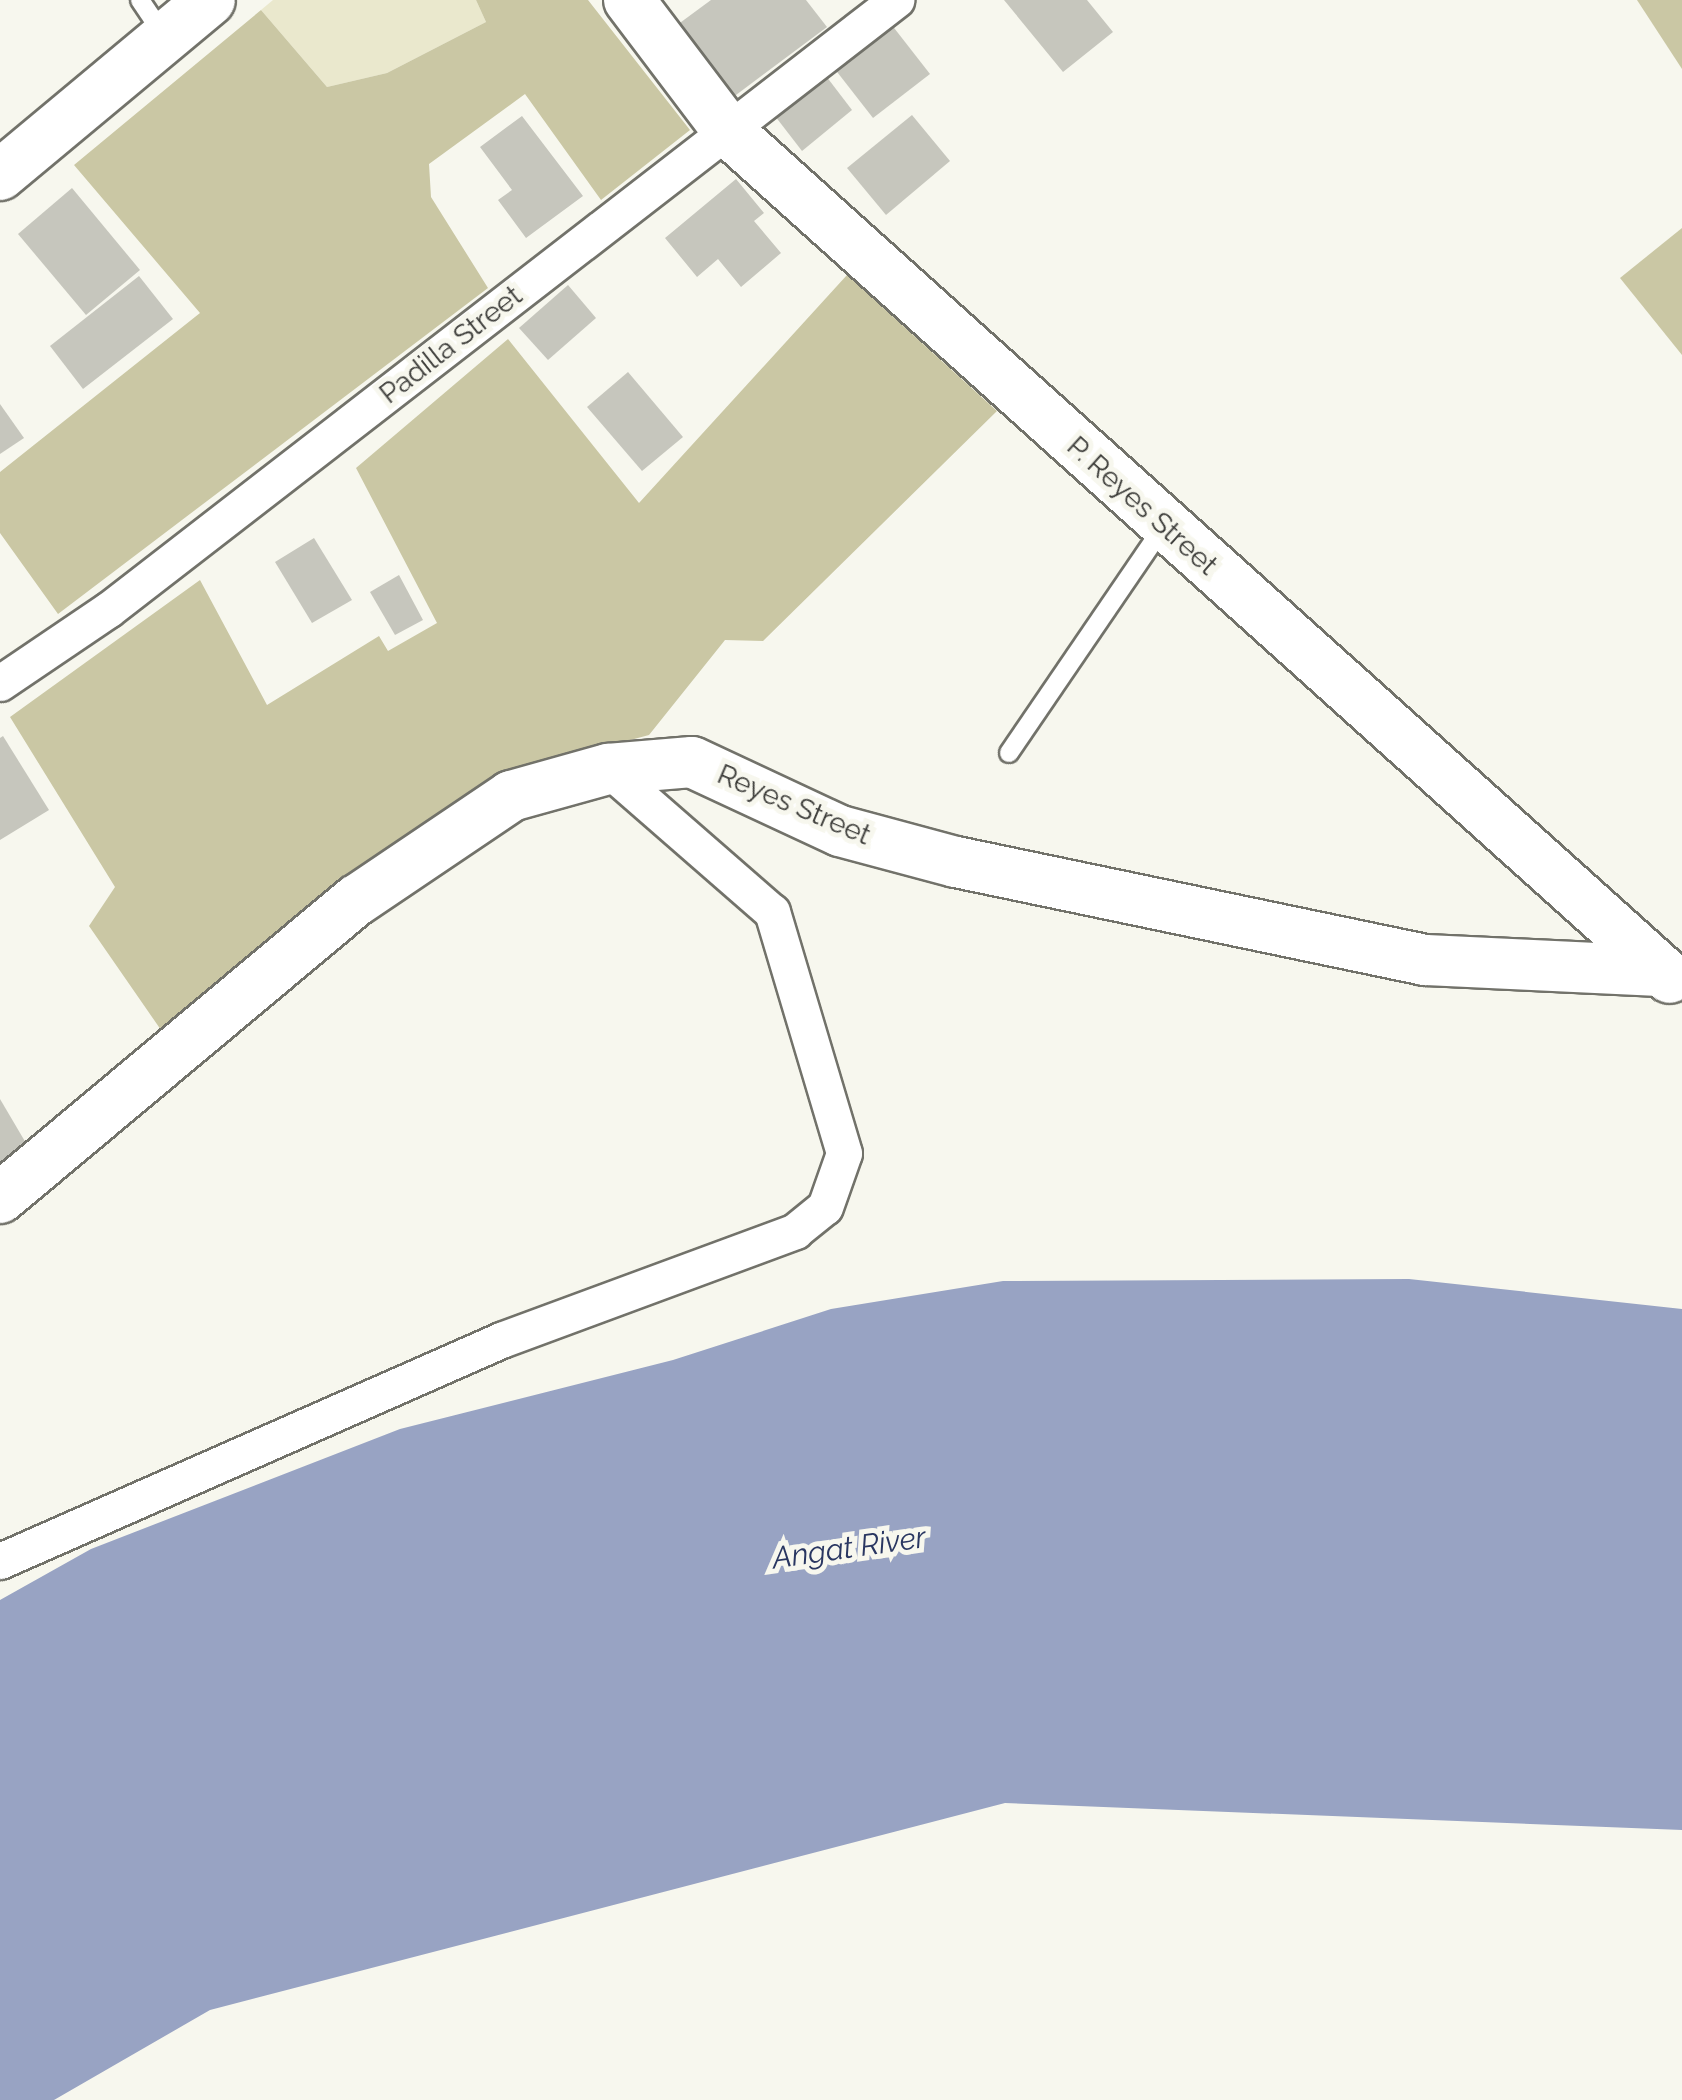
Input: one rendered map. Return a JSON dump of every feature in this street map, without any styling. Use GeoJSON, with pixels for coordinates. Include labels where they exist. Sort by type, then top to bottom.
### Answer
{"type":"FeatureCollection","features":[{"type":"Feature","properties":{"kind":"street"},"geometry":{"type":"LineString","coordinates":[[0,175],[152,19],[210,0]]}},
{"type":"Feature","properties":{"kind":"street","name":"P. Reyes Street"},"geometry":{"type":"LineString","coordinates":[[629,0],[729,132],[1671,979]]}},
{"type":"Feature","properties":{"kind":"street","name":"Padilla Street"},"geometry":{"type":"LineString","coordinates":[[0,683],[108,610],[896,0]]}},
{"type":"Feature","properties":{"kind":"street","name":"Reyes Street"},"geometry":{"type":"LineString","coordinates":[[0,1198],[357,900],[511,796],[608,769],[692,762],[840,831],[936,857],[1425,960],[1671,979]]}},
{"type":"Feature","properties":{"kind":"street"},"geometry":{"type":"LineString","coordinates":[[0,1562],[501,1340],[795,1230],[825,1208],[844,1153],[772,912],[608,769]]}},
{"type":"Feature","properties":{"kind":"lane"},"geometry":{"type":"LineString","coordinates":[[1009,753],[1164,526]]}},
{"type":"Feature","properties":{"kind":"shaded area"},"geometry":{"type":"Polygon","coordinates":[[[273,0],[476,0],[486,22],[387,73],[327,87],[261,10],[273,0]]]}},
{"type":"Feature","properties":{"kind":"shaded area"},"geometry":{"type":"Polygon","coordinates":[[[476,0],[588,0],[690,130],[601,200],[525,94],[429,164],[431,197],[488,288],[58,614],[0,533],[0,472],[200,313],[74,165],[261,10],[327,87],[387,73],[486,22],[476,0]]]}},
{"type":"Feature","properties":{"kind":"shaded area"},"geometry":{"type":"Polygon","coordinates":[[[1637,0],[1682,0],[1682,69],[1637,0]]]}},
{"type":"Feature","properties":{"kind":"shaded area"},"geometry":{"type":"Polygon","coordinates":[[[1682,228],[1682,355],[1620,278],[1682,228]]]}},
{"type":"Feature","properties":{"kind":"shaded area"},"geometry":{"type":"Polygon","coordinates":[[[847,275],[997,411],[763,641],[725,640],[649,735],[501,775],[337,887],[161,1030],[89,926],[115,887],[10,717],[200,580],[267,705],[379,636],[388,651],[437,623],[356,468],[508,339],[639,503],[847,275]]]}},
{"type":"Feature","properties":{"kind":"water","name":"Angat River"},"geometry":{"type":"Polygon","coordinates":[[[1409,1279],[1682,1309],[1682,1830],[1005,1803],[210,2010],[54,2100],[0,2100],[0,1600],[91,1549],[400,1429],[673,1360],[831,1309],[1003,1281],[1409,1279]]]}},
{"type":"Feature","properties":{"kind":"building"},"geometry":{"type":"Polygon","coordinates":[[[711,0],[806,0],[827,27],[728,101],[673,28],[711,0]]]}},
{"type":"Feature","properties":{"kind":"building"},"geometry":{"type":"Polygon","coordinates":[[[1004,0],[1087,0],[1113,32],[1063,72],[1004,0]]]}},
{"type":"Feature","properties":{"kind":"building"},"geometry":{"type":"Polygon","coordinates":[[[891,24],[930,74],[873,118],[834,68],[891,24]]]}},
{"type":"Feature","properties":{"kind":"building"},"geometry":{"type":"Polygon","coordinates":[[[826,76],[852,110],[802,151],[775,116],[826,76]]]}},
{"type":"Feature","properties":{"kind":"building"},"geometry":{"type":"Polygon","coordinates":[[[912,115],[950,161],[886,215],[847,168],[912,115]]]}},
{"type":"Feature","properties":{"kind":"building"},"geometry":{"type":"Polygon","coordinates":[[[522,116],[583,196],[526,238],[498,200],[512,190],[480,147],[522,116]]]}},
{"type":"Feature","properties":{"kind":"building"},"geometry":{"type":"Polygon","coordinates":[[[736,179],[764,213],[754,221],[781,253],[741,287],[718,259],[697,277],[665,238],[736,179]]]}},
{"type":"Feature","properties":{"kind":"building"},"geometry":{"type":"Polygon","coordinates":[[[72,188],[140,270],[86,315],[18,234],[72,188]]]}},
{"type":"Feature","properties":{"kind":"building"},"geometry":{"type":"Polygon","coordinates":[[[139,276],[173,319],[83,389],[50,346],[139,276]]]}},
{"type":"Feature","properties":{"kind":"building"},"geometry":{"type":"Polygon","coordinates":[[[568,285],[596,318],[548,360],[519,328],[568,285]]]}},
{"type":"Feature","properties":{"kind":"building"},"geometry":{"type":"Polygon","coordinates":[[[628,372],[683,437],[642,471],[587,407],[628,372]]]}},
{"type":"Feature","properties":{"kind":"building"},"geometry":{"type":"Polygon","coordinates":[[[0,404],[24,438],[0,454],[0,404]]]}},
{"type":"Feature","properties":{"kind":"building"},"geometry":{"type":"Polygon","coordinates":[[[314,538],[352,600],[312,623],[275,562],[314,538]]]}},
{"type":"Feature","properties":{"kind":"building"},"geometry":{"type":"Polygon","coordinates":[[[399,575],[423,620],[395,635],[370,592],[399,575]]]}},
{"type":"Feature","properties":{"kind":"building"},"geometry":{"type":"Polygon","coordinates":[[[3,736],[49,810],[0,840],[0,738],[3,736]]]}},
{"type":"Feature","properties":{"kind":"building"},"geometry":{"type":"Polygon","coordinates":[[[0,1099],[33,1155],[0,1182],[0,1099]]]}}]}
